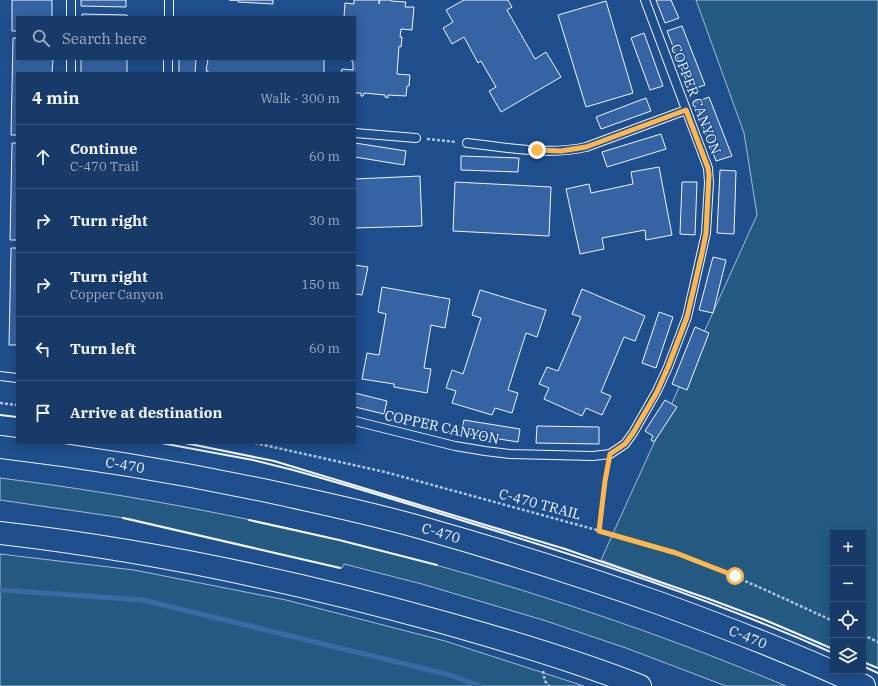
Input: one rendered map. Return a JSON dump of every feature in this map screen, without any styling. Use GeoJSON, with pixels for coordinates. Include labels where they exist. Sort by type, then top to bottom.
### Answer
{"type":"FeatureCollection","features":[{"type":"Feature","properties":{"kind":"highway","name":"C-470"},"geometry":{"type":"LineString","coordinates":[[0,446],[205,478],[345,508],[425,528],[562,570],[635,595],[731,630],[864,686]]}},
{"type":"Feature","properties":{"kind":"highway"},"geometry":{"type":"LineString","coordinates":[[0,532],[78,542],[244,572],[306,586],[473,631],[542,652],[640,686]]}},
{"type":"Feature","properties":{"kind":"lane"},"geometry":{"type":"LineString","coordinates":[[71,0],[71,16]]}},
{"type":"Feature","properties":{"kind":"lane"},"geometry":{"type":"LineString","coordinates":[[169,0],[169,16]]}},
{"type":"Feature","properties":{"kind":"lane","name":"COPPER CANYON"},"geometry":{"type":"LineString","coordinates":[[356,421],[455,446],[510,454],[594,456],[610,454],[625,444],[633,433],[657,392],[687,317],[706,233],[709,175],[708,168],[645,0]]}},
{"type":"Feature","properties":{"kind":"lane"},"geometry":{"type":"LineString","coordinates":[[71,60],[71,72]]}},
{"type":"Feature","properties":{"kind":"lane"},"geometry":{"type":"LineString","coordinates":[[168,60],[168,72]]}},
{"type":"Feature","properties":{"kind":"lane"},"geometry":{"type":"LineString","coordinates":[[466,143],[537,150],[574,150],[586,147],[686,110]]}},
{"type":"Feature","properties":{"kind":"lane"},"geometry":{"type":"LineString","coordinates":[[356,133],[416,138]]}},
{"type":"Feature","properties":{"kind":"lane"},"geometry":{"type":"LineString","coordinates":[[0,376],[16,378]]}},
{"type":"Feature","properties":{"kind":"path"},"geometry":{"type":"LineString","coordinates":[[416,138],[466,143]]}},
{"type":"Feature","properties":{"kind":"path"},"geometry":{"type":"LineString","coordinates":[[0,403],[16,405]]}},
{"type":"Feature","properties":{"kind":"path","name":"C-470 TRAIL"},"geometry":{"type":"LineString","coordinates":[[259,444],[377,471],[599,531],[692,559],[735,576],[830,620]]}},
{"type":"Feature","properties":{"kind":"path"},"geometry":{"type":"LineString","coordinates":[[599,531],[610,454]]}},
{"type":"Feature","properties":{"kind":"path"},"geometry":{"type":"LineString","coordinates":[[866,636],[878,642]]}},
{"type":"Feature","properties":{"kind":"shaded area"},"geometry":{"type":"Polygon","coordinates":[[[696,0],[878,0],[878,668],[866,663],[866,530],[830,530],[830,648],[747,613],[601,560],[757,215],[744,133],[696,0]]]}},
{"type":"Feature","properties":{"kind":"shaded area"},"geometry":{"type":"Polygon","coordinates":[[[0,478],[101,492],[201,510],[301,531],[400,555],[498,583],[595,614],[691,648],[786,686],[726,686],[626,648],[543,620],[422,584],[344,564],[342,568],[131,519],[0,500],[0,478]]]}},
{"type":"Feature","properties":{"kind":"shaded area"},"geometry":{"type":"Polygon","coordinates":[[[0,554],[134,570],[286,600],[445,641],[584,686],[0,686],[0,554]]]}},
{"type":"Feature","properties":{"kind":"building"},"geometry":{"type":"Polygon","coordinates":[[[12,0],[52,0],[52,16],[16,16],[16,31],[12,31],[12,0]]]}},
{"type":"Feature","properties":{"kind":"building"},"geometry":{"type":"Polygon","coordinates":[[[81,0],[126,0],[126,7],[81,6],[81,0]]]}},
{"type":"Feature","properties":{"kind":"building"},"geometry":{"type":"Polygon","coordinates":[[[238,0],[273,0],[273,4],[238,2],[238,0]]]}},
{"type":"Feature","properties":{"kind":"building"},"geometry":{"type":"Polygon","coordinates":[[[354,0],[379,0],[379,4],[380,0],[391,0],[406,2],[405,7],[414,7],[412,30],[401,29],[401,47],[399,46],[397,74],[410,75],[406,96],[388,95],[388,98],[385,97],[385,95],[364,93],[363,96],[361,96],[361,93],[356,93],[356,72],[341,72],[342,69],[353,70],[352,60],[356,60],[356,16],[344,16],[345,3],[354,4],[354,0]]]}},
{"type":"Feature","properties":{"kind":"building"},"geometry":{"type":"Polygon","coordinates":[[[464,0],[508,0],[512,7],[507,10],[535,59],[546,52],[561,77],[501,112],[489,91],[496,87],[481,61],[478,63],[464,37],[452,44],[443,28],[453,22],[446,10],[464,0]]]}},
{"type":"Feature","properties":{"kind":"building"},"geometry":{"type":"Polygon","coordinates":[[[656,0],[671,0],[679,18],[665,23],[656,0]]]}},
{"type":"Feature","properties":{"kind":"building"},"geometry":{"type":"Polygon","coordinates":[[[606,1],[633,93],[586,107],[558,15],[606,1]]]}},
{"type":"Feature","properties":{"kind":"building"},"geometry":{"type":"Polygon","coordinates":[[[82,14],[127,15],[127,16],[82,16],[82,14]]]}},
{"type":"Feature","properties":{"kind":"building"},"geometry":{"type":"Polygon","coordinates":[[[682,26],[705,85],[690,90],[667,31],[682,26]]]}},
{"type":"Feature","properties":{"kind":"building"},"geometry":{"type":"Polygon","coordinates":[[[644,33],[663,86],[650,90],[631,38],[644,33]]]}},
{"type":"Feature","properties":{"kind":"building"},"geometry":{"type":"Polygon","coordinates":[[[13,38],[16,38],[16,60],[53,60],[52,72],[16,72],[16,135],[11,135],[13,38]]]}},
{"type":"Feature","properties":{"kind":"building"},"geometry":{"type":"Polygon","coordinates":[[[81,60],[127,60],[127,72],[81,72],[81,60]]]}},
{"type":"Feature","properties":{"kind":"building"},"geometry":{"type":"Polygon","coordinates":[[[179,60],[196,60],[195,72],[179,72],[179,60]]]}},
{"type":"Feature","properties":{"kind":"building"},"geometry":{"type":"Polygon","coordinates":[[[208,60],[324,60],[324,72],[206,71],[208,60]]]}},
{"type":"Feature","properties":{"kind":"building"},"geometry":{"type":"Polygon","coordinates":[[[709,97],[732,156],[716,161],[694,103],[709,97]]]}},
{"type":"Feature","properties":{"kind":"building"},"geometry":{"type":"Polygon","coordinates":[[[646,98],[651,111],[601,129],[596,117],[646,98]]]}},
{"type":"Feature","properties":{"kind":"building"},"geometry":{"type":"Polygon","coordinates":[[[661,134],[666,149],[607,167],[602,152],[661,134]]]}},
{"type":"Feature","properties":{"kind":"building"},"geometry":{"type":"Polygon","coordinates":[[[12,143],[16,143],[16,240],[10,240],[12,143]]]}},
{"type":"Feature","properties":{"kind":"building"},"geometry":{"type":"Polygon","coordinates":[[[356,143],[406,151],[404,165],[356,157],[356,143]]]}},
{"type":"Feature","properties":{"kind":"building"},"geometry":{"type":"Polygon","coordinates":[[[461,156],[519,158],[518,172],[461,170],[461,156]]]}},
{"type":"Feature","properties":{"kind":"building"},"geometry":{"type":"Polygon","coordinates":[[[659,167],[672,235],[646,240],[645,230],[602,238],[604,249],[580,254],[566,189],[589,184],[591,193],[633,184],[631,172],[659,167]]]}},
{"type":"Feature","properties":{"kind":"building"},"geometry":{"type":"Polygon","coordinates":[[[720,170],[736,171],[734,234],[717,233],[720,170]]]}},
{"type":"Feature","properties":{"kind":"building"},"geometry":{"type":"Polygon","coordinates":[[[420,176],[422,226],[356,228],[356,179],[420,176]]]}},
{"type":"Feature","properties":{"kind":"building"},"geometry":{"type":"Polygon","coordinates":[[[455,182],[551,187],[549,236],[453,231],[455,182]]]}},
{"type":"Feature","properties":{"kind":"building"},"geometry":{"type":"Polygon","coordinates":[[[682,182],[697,182],[695,235],[680,234],[682,182]]]}},
{"type":"Feature","properties":{"kind":"building"},"geometry":{"type":"Polygon","coordinates":[[[11,248],[16,248],[16,345],[9,345],[11,248]]]}},
{"type":"Feature","properties":{"kind":"building"},"geometry":{"type":"Polygon","coordinates":[[[713,257],[726,260],[713,313],[699,310],[713,257]]]}},
{"type":"Feature","properties":{"kind":"building"},"geometry":{"type":"Polygon","coordinates":[[[356,265],[368,267],[362,295],[356,294],[356,265]]]}},
{"type":"Feature","properties":{"kind":"building"},"geometry":{"type":"Polygon","coordinates":[[[382,287],[450,299],[445,328],[431,325],[424,368],[431,369],[427,393],[394,387],[394,384],[362,379],[367,353],[379,355],[386,314],[378,312],[382,287]]]}},
{"type":"Feature","properties":{"kind":"building"},"geometry":{"type":"Polygon","coordinates":[[[582,289],[645,316],[635,341],[624,337],[601,392],[611,396],[602,415],[586,408],[582,416],[544,399],[549,388],[539,384],[547,367],[558,371],[581,317],[572,314],[582,289]]]}},
{"type":"Feature","properties":{"kind":"building"},"geometry":{"type":"Polygon","coordinates":[[[480,290],[546,310],[537,337],[526,333],[508,390],[518,393],[512,413],[495,408],[492,415],[452,403],[456,391],[446,388],[452,370],[463,374],[481,318],[472,315],[480,290]]]}},
{"type":"Feature","properties":{"kind":"building"},"geometry":{"type":"Polygon","coordinates":[[[659,312],[673,317],[656,368],[642,363],[659,312]]]}},
{"type":"Feature","properties":{"kind":"building"},"geometry":{"type":"Polygon","coordinates":[[[695,327],[709,333],[687,390],[672,384],[695,327]]]}},
{"type":"Feature","properties":{"kind":"building"},"geometry":{"type":"Polygon","coordinates":[[[356,393],[387,401],[384,414],[356,407],[356,393]]]}},
{"type":"Feature","properties":{"kind":"building"},"geometry":{"type":"Polygon","coordinates":[[[665,400],[677,407],[654,442],[651,440],[653,436],[645,431],[665,400]]]}},
{"type":"Feature","properties":{"kind":"building"},"geometry":{"type":"Polygon","coordinates":[[[464,420],[520,429],[518,442],[461,433],[464,420]]]}},
{"type":"Feature","properties":{"kind":"building"},"geometry":{"type":"Polygon","coordinates":[[[537,426],[599,427],[599,444],[536,443],[537,426]]]}},
{"type":"Feature","properties":{"kind":"waterway"},"geometry":{"type":"LineString","coordinates":[[0,590],[143,600],[450,675],[480,686]]}},
{"type":"Feature","properties":{"kind":"wall"},"geometry":{"type":"LineString","coordinates":[[0,415],[16,417]]}},
{"type":"Feature","properties":{"kind":"wall"},"geometry":{"type":"LineString","coordinates":[[166,444],[253,460],[293,470],[513,536],[698,598],[830,652]]}},
{"type":"Feature","properties":{"kind":"wall"},"geometry":{"type":"LineString","coordinates":[[190,444],[274,461],[565,549],[709,599],[765,620],[830,648]]}},
{"type":"Feature","properties":{"kind":"wall"},"geometry":{"type":"LineString","coordinates":[[123,518],[340,568]]}},
{"type":"Feature","properties":{"kind":"wall"},"geometry":{"type":"LineString","coordinates":[[249,520],[339,540],[437,565]]}},
{"type":"Feature","properties":{"kind":"wall"},"geometry":{"type":"LineString","coordinates":[[866,663],[878,668]]}},
{"type":"Feature","properties":{"kind":"wall"},"geometry":{"type":"LineString","coordinates":[[866,667],[878,673]]}},
{"type":"Feature","properties":{"kind":"route"},"geometry":{"type":"LineString","coordinates":[[537,150],[561,151],[586,147],[686,110],[708,168],[709,175],[706,233],[702,253],[687,317],[657,392],[625,444],[610,454],[599,531],[676,553],[735,576]]}}]}
